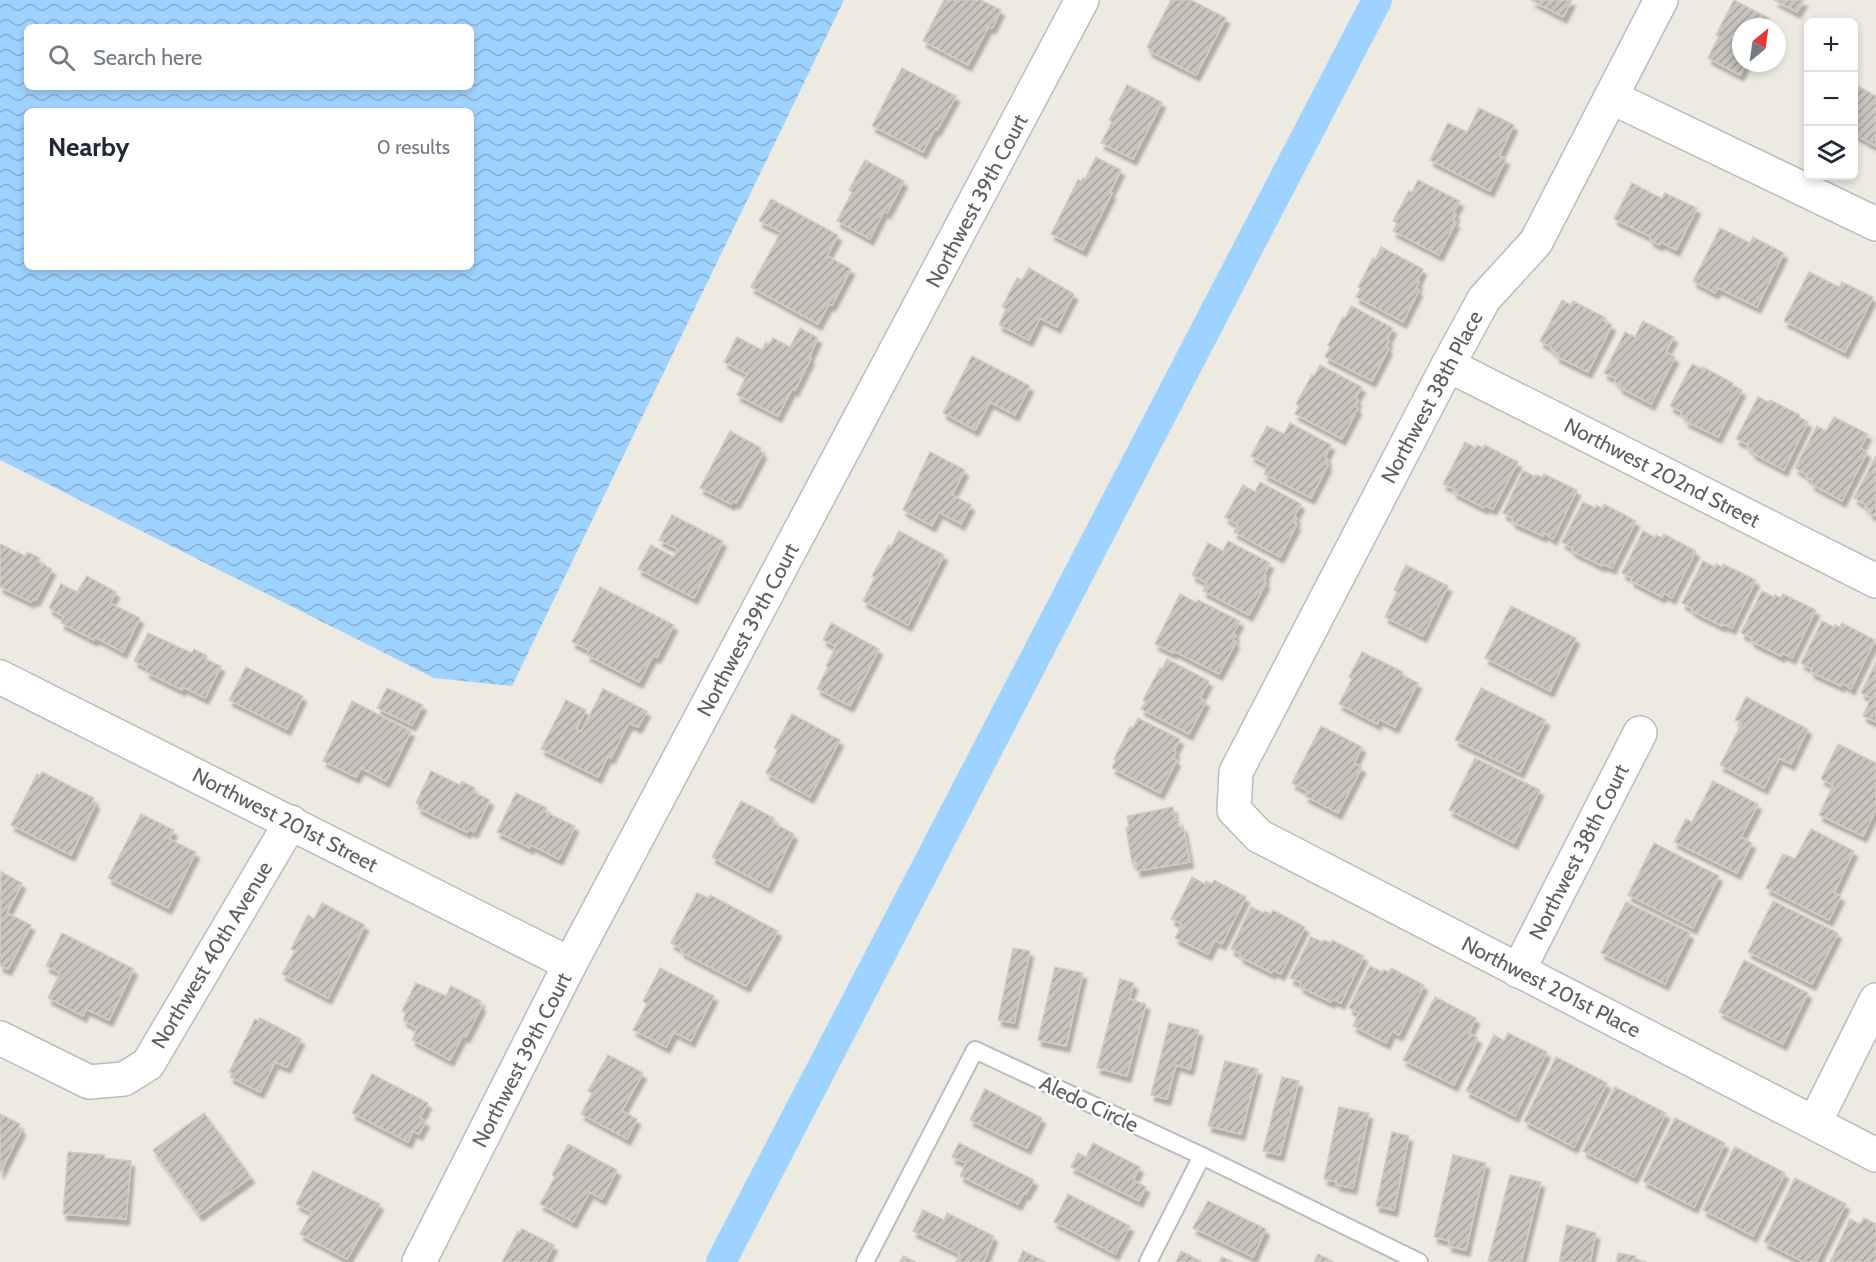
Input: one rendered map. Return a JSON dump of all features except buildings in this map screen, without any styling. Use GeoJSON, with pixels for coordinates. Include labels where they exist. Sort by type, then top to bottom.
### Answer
{"type":"FeatureCollection","features":[{"type":"Feature","properties":{"kind":"street","name":"Northwest 39th Court"},"geometry":{"type":"LineString","coordinates":[[419,1262],[570,964],[1082,0]]}},
{"type":"Feature","properties":{"kind":"street","name":"Northwest 38th Place"},"geometry":{"type":"LineString","coordinates":[[1234,810],[1236,772],[1448,365],[1484,299],[1536,242],[1661,0]]}},
{"type":"Feature","properties":{"kind":"street"},"geometry":{"type":"LineString","coordinates":[[1611,97],[1876,224]]}},
{"type":"Feature","properties":{"kind":"street","name":"Northwest 202nd Street"},"geometry":{"type":"LineString","coordinates":[[1448,365],[1876,581]]}},
{"type":"Feature","properties":{"kind":"street","name":"Northwest 201st Street"},"geometry":{"type":"LineString","coordinates":[[0,677],[570,964]]}},
{"type":"Feature","properties":{"kind":"street","name":"Northwest 38th Court"},"geometry":{"type":"LineString","coordinates":[[1518,971],[1640,733]]}},
{"type":"Feature","properties":{"kind":"street","name":"Northwest 201st Place"},"geometry":{"type":"LineString","coordinates":[[1234,810],[1259,836],[1876,1155]]}},
{"type":"Feature","properties":{"kind":"street","name":"Northwest 40th Avenue"},"geometry":{"type":"LineString","coordinates":[[0,1038],[89,1082],[124,1079],[147,1064],[291,822]]}},
{"type":"Feature","properties":{"kind":"street"},"geometry":{"type":"LineString","coordinates":[[1815,1122],[1876,1000]]}},
{"type":"Feature","properties":{"kind":"lane","name":"Aledo Circle"},"geometry":{"type":"LineString","coordinates":[[865,1262],[975,1050],[1202,1156],[1419,1262]]}},
{"type":"Feature","properties":{"kind":"lane"},"geometry":{"type":"LineString","coordinates":[[1148,1262],[1202,1156]]}},
{"type":"Feature","properties":{"kind":"water"},"geometry":{"type":"Polygon","coordinates":[[[0,0],[844,0],[512,686],[434,678],[0,460],[0,0]]]}},
{"type":"Feature","properties":{"kind":"waterway"},"geometry":{"type":"LineString","coordinates":[[721,1262],[1377,0]]}}]}
